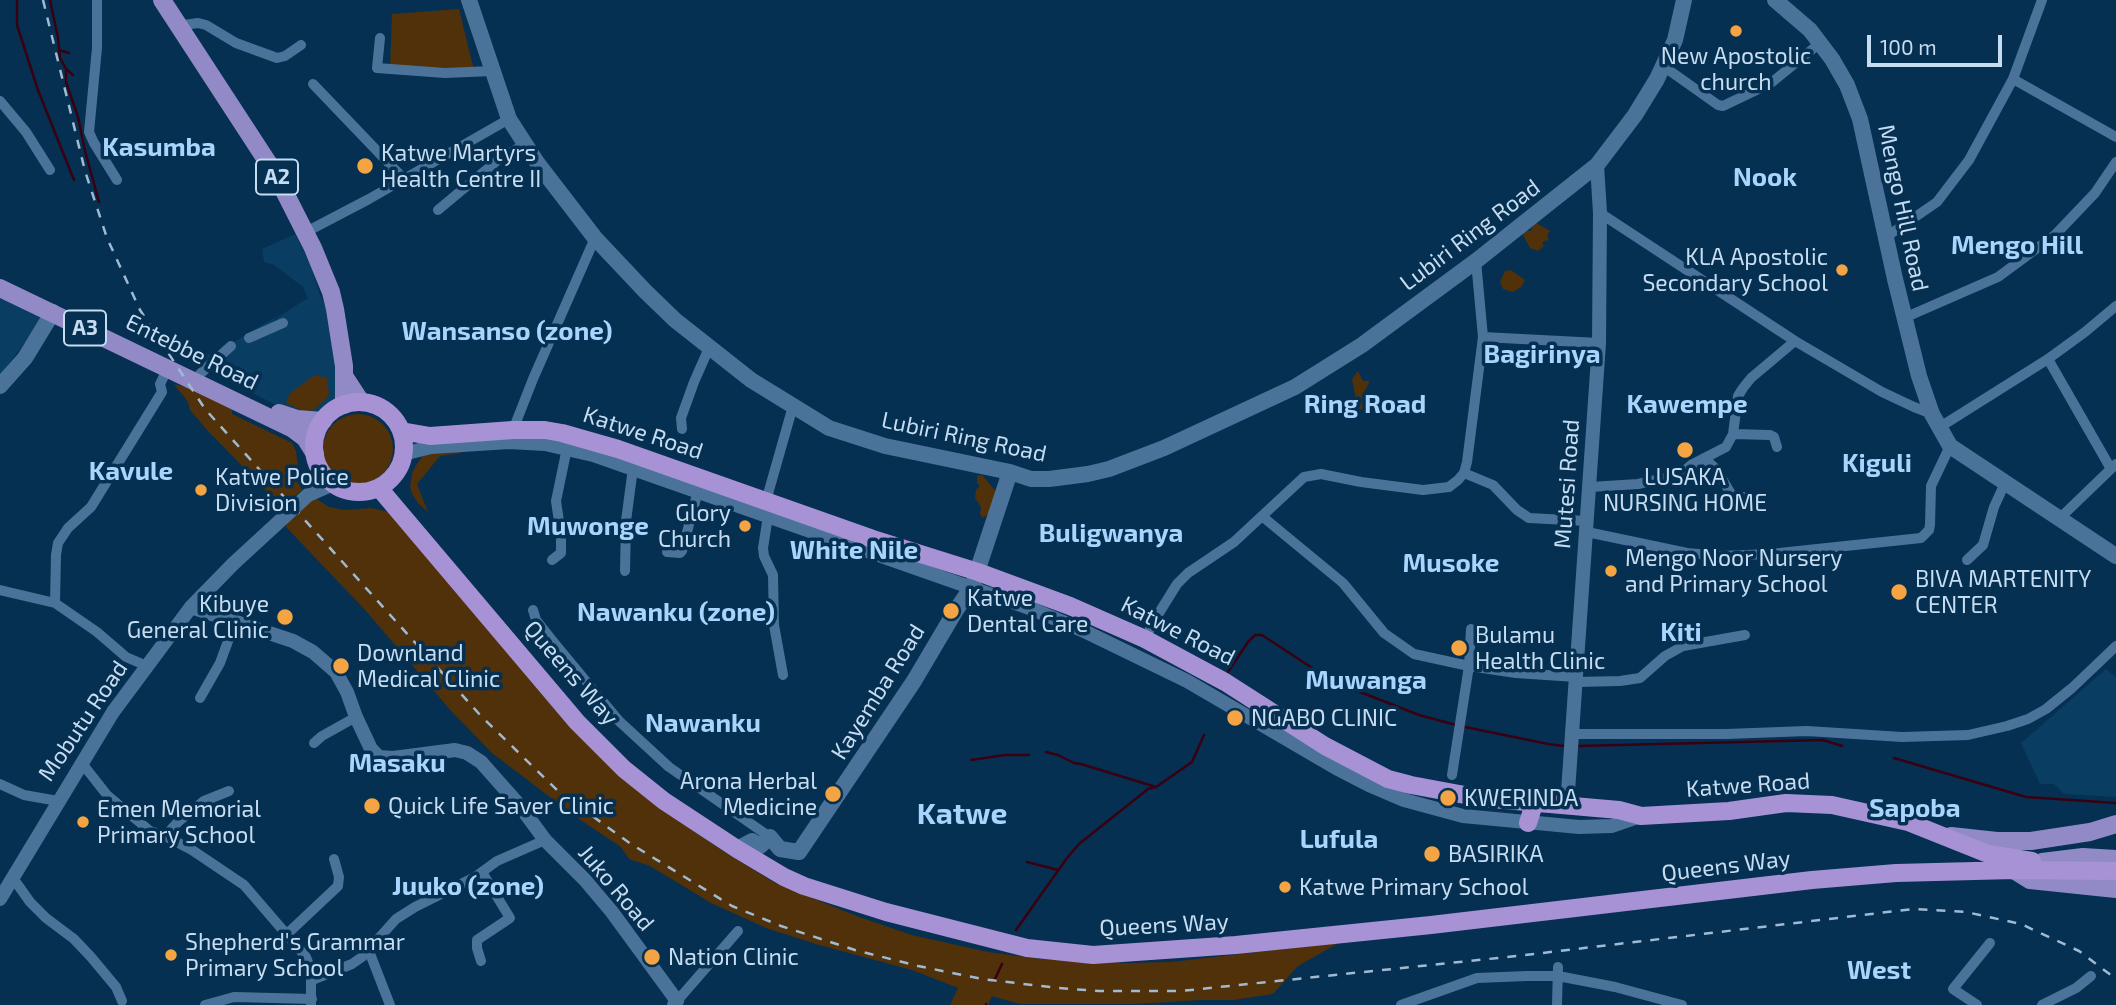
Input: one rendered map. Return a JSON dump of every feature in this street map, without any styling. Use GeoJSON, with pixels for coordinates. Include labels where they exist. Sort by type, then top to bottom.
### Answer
{"type":"FeatureCollection","features":[{"type":"Feature","properties":{"kind":"highway"},"geometry":{"type":"LineString","coordinates":[[353,403],[373,404],[385,411],[395,420],[401,431],[403,454],[400,466],[379,488],[357,492],[333,484],[325,476],[317,460],[315,443],[323,421],[336,408],[353,403]]}},
{"type":"Feature","properties":{"kind":"highway","name":"Katwe Road"},"geometry":{"type":"LineString","coordinates":[[401,431],[430,442],[513,430],[545,430],[589,440],[767,508],[873,539],[939,568],[1034,601],[1112,623],[1145,639],[1233,697],[1388,779],[1411,785],[1481,799],[1567,806],[1620,817],[1729,811],[1786,803],[1832,805],[1908,822],[1988,854],[2091,870]]}},
{"type":"Feature","properties":{"kind":"highway","name":"Queens Way"},"geometry":{"type":"LineString","coordinates":[[379,488],[577,722],[624,769],[664,801],[737,849],[804,886],[886,912],[1027,948],[1093,955],[1236,946],[1431,926],[1812,880],[1896,873],[2014,870]]}},
{"type":"Feature","properties":{"kind":"highway"},"geometry":{"type":"LineString","coordinates":[[1528,823],[1534,804]]}},
{"type":"Feature","properties":{"kind":"highway"},"geometry":{"type":"LineString","coordinates":[[2014,870],[2116,871]]}},
{"type":"Feature","properties":{"kind":"main road","name":"A2"},"geometry":{"type":"LineString","coordinates":[[162,0],[266,158],[306,232],[331,292],[344,376],[353,403]]}},
{"type":"Feature","properties":{"kind":"main road","name":"Lubiri Ring Road"},"geometry":{"type":"LineString","coordinates":[[469,0],[509,119],[525,144],[596,238],[675,320],[751,380],[829,428],[885,446],[1010,472],[1031,480],[1088,474],[1130,462],[1220,424],[1329,367],[1476,261],[1597,165],[1635,115],[1663,66],[1675,40],[1684,0]]}},
{"type":"Feature","properties":{"kind":"main road","name":"Mengo Hill Road"},"geometry":{"type":"LineString","coordinates":[[1775,0],[1802,22],[1820,43],[1847,85],[1860,119],[1919,376],[1936,420],[1950,446],[2116,556]]}},
{"type":"Feature","properties":{"kind":"main road","name":"Entebbe Road"},"geometry":{"type":"LineString","coordinates":[[0,275],[195,371],[295,424],[317,460]]}},
{"type":"Feature","properties":{"kind":"main road","name":"Entebbe Road"},"geometry":{"type":"LineString","coordinates":[[0,288],[234,400],[295,424],[323,421]]}},
{"type":"Feature","properties":{"kind":"main road"},"geometry":{"type":"LineString","coordinates":[[0,386],[25,358],[53,312]]}},
{"type":"Feature","properties":{"kind":"main road","name":"Kayemba Road"},"geometry":{"type":"LineString","coordinates":[[770,837],[780,849],[799,852],[875,741],[975,580],[1010,472]]}},
{"type":"Feature","properties":{"kind":"main road"},"geometry":{"type":"LineString","coordinates":[[1937,834],[1997,841],[2031,841],[2090,832],[2116,824]]}},
{"type":"Feature","properties":{"kind":"main road"},"geometry":{"type":"LineString","coordinates":[[737,849],[752,841],[760,846],[770,837]]}},
{"type":"Feature","properties":{"kind":"main road"},"geometry":{"type":"LineString","coordinates":[[2042,862],[2084,857],[2116,859]]}},
{"type":"Feature","properties":{"kind":"main road","name":"Queens Way"},"geometry":{"type":"LineString","coordinates":[[2014,870],[2030,880],[2116,889]]}},
{"type":"Feature","properties":{"kind":"street"},"geometry":{"type":"LineString","coordinates":[[97,0],[97,48],[89,132],[117,180]]}},
{"type":"Feature","properties":{"kind":"street"},"geometry":{"type":"LineString","coordinates":[[1886,237],[1932,207],[1969,160],[2013,79],[2042,0]]}},
{"type":"Feature","properties":{"kind":"street"},"geometry":{"type":"LineString","coordinates":[[177,26],[198,23],[206,25],[236,43],[277,58],[302,46]]}},
{"type":"Feature","properties":{"kind":"street"},"geometry":{"type":"LineString","coordinates":[[380,38],[377,68],[445,73],[492,71]]}},
{"type":"Feature","properties":{"kind":"street"},"geometry":{"type":"LineString","coordinates":[[1663,66],[1723,106],[1771,83],[1820,43]]}},
{"type":"Feature","properties":{"kind":"street"},"geometry":{"type":"LineString","coordinates":[[2013,79],[2116,137]]}},
{"type":"Feature","properties":{"kind":"street"},"geometry":{"type":"LineString","coordinates":[[313,84],[403,178]]}},
{"type":"Feature","properties":{"kind":"street"},"geometry":{"type":"LineString","coordinates":[[0,101],[26,132],[50,170]]}},
{"type":"Feature","properties":{"kind":"street"},"geometry":{"type":"LineString","coordinates":[[306,232],[509,119]]}},
{"type":"Feature","properties":{"kind":"street"},"geometry":{"type":"LineString","coordinates":[[438,210],[498,160],[525,144]]}},
{"type":"Feature","properties":{"kind":"street","name":"Mutesi Road"},"geometry":{"type":"LineString","coordinates":[[1567,806],[1599,344],[1600,213],[1597,165]]}},
{"type":"Feature","properties":{"kind":"street"},"geometry":{"type":"LineString","coordinates":[[1904,318],[1998,277],[2055,235],[2115,168]]}},
{"type":"Feature","properties":{"kind":"street"},"geometry":{"type":"LineString","coordinates":[[1600,213],[1795,341],[1936,420],[2048,359],[2116,306]]}},
{"type":"Feature","properties":{"kind":"street"},"geometry":{"type":"LineString","coordinates":[[513,430],[538,366],[596,238]]}},
{"type":"Feature","properties":{"kind":"street"},"geometry":{"type":"LineString","coordinates":[[1145,639],[1177,584],[1188,573],[1234,542],[1304,477],[1333,475],[1361,482],[1423,490],[1448,486],[1458,480],[1464,473],[1467,462],[1483,337],[1476,261]]}},
{"type":"Feature","properties":{"kind":"street"},"geometry":{"type":"LineString","coordinates":[[249,338],[283,323]]}},
{"type":"Feature","properties":{"kind":"street"},"geometry":{"type":"LineString","coordinates":[[1483,337],[1599,344]]}},
{"type":"Feature","properties":{"kind":"street"},"geometry":{"type":"LineString","coordinates":[[1590,487],[1638,484],[1679,475],[1726,447],[1733,434],[1738,396],[1743,388],[1795,341]]}},
{"type":"Feature","properties":{"kind":"street"},"geometry":{"type":"LineString","coordinates":[[195,371],[231,346]]}},
{"type":"Feature","properties":{"kind":"street"},"geometry":{"type":"LineString","coordinates":[[682,429],[681,418],[709,348]]}},
{"type":"Feature","properties":{"kind":"street"},"geometry":{"type":"LineString","coordinates":[[2048,359],[2114,466],[2060,518]]}},
{"type":"Feature","properties":{"kind":"street"},"geometry":{"type":"LineString","coordinates":[[55,603],[58,543],[68,528],[91,507],[162,392],[160,384],[169,368]]}},
{"type":"Feature","properties":{"kind":"street"},"geometry":{"type":"LineString","coordinates":[[783,675],[774,625],[773,575],[764,556],[764,548],[767,508],[793,407]]}},
{"type":"Feature","properties":{"kind":"street"},"geometry":{"type":"LineString","coordinates":[[1733,434],[1770,435],[1777,447]]}},
{"type":"Feature","properties":{"kind":"street","name":"Katwe Road"},"geometry":{"type":"LineString","coordinates":[[403,454],[430,442],[545,443],[632,468],[698,492],[767,508]]}},
{"type":"Feature","properties":{"kind":"street"},"geometry":{"type":"LineString","coordinates":[[1464,473],[1493,485],[1517,510],[1529,518],[1587,527],[1686,553],[1720,556],[1770,554],[1921,538],[1929,530],[1934,476],[1950,446]]}},
{"type":"Feature","properties":{"kind":"street"},"geometry":{"type":"LineString","coordinates":[[552,560],[561,553],[556,502],[567,448]]}},
{"type":"Feature","properties":{"kind":"street"},"geometry":{"type":"LineString","coordinates":[[1704,458],[1717,470],[1731,494],[1748,497]]}},
{"type":"Feature","properties":{"kind":"street"},"geometry":{"type":"LineString","coordinates":[[309,495],[317,460]]}},
{"type":"Feature","properties":{"kind":"street"},"geometry":{"type":"LineString","coordinates":[[625,571],[626,521],[632,468]]}},
{"type":"Feature","properties":{"kind":"street"},"geometry":{"type":"LineString","coordinates":[[1967,560],[1983,545],[1994,507],[2005,483]]}},
{"type":"Feature","properties":{"kind":"street","name":"Mobutu Road"},"geometry":{"type":"LineString","coordinates":[[0,898],[113,712],[191,607],[283,517],[309,495],[333,484]]}},
{"type":"Feature","properties":{"kind":"street"},"geometry":{"type":"LineString","coordinates":[[667,552],[682,551],[698,492]]}},
{"type":"Feature","properties":{"kind":"street"},"geometry":{"type":"LineString","coordinates":[[1263,517],[1343,583],[1384,633],[1414,654],[1431,660],[1516,673],[1620,681],[1640,678],[1665,656],[1682,646],[1745,635]]}},
{"type":"Feature","properties":{"kind":"street"},"geometry":{"type":"LineString","coordinates":[[0,590],[55,603],[97,632],[126,657],[147,666]]}},
{"type":"Feature","properties":{"kind":"street","name":"Katwe Road"},"geometry":{"type":"LineString","coordinates":[[1034,601],[1082,630],[1187,681],[1233,697],[1301,749],[1392,796],[1444,812],[1528,823],[1581,827],[1620,817]]}},
{"type":"Feature","properties":{"kind":"street","name":"Juko Road"},"geometry":{"type":"LineString","coordinates":[[191,607],[292,641],[313,652],[336,672],[371,749],[379,757],[393,758],[455,750],[467,753],[481,762],[545,839],[612,912],[675,1003]]}},
{"type":"Feature","properties":{"kind":"street"},"geometry":{"type":"LineString","coordinates":[[533,610],[542,628],[619,721],[668,766],[770,837]]}},
{"type":"Feature","properties":{"kind":"street"},"geometry":{"type":"LineString","coordinates":[[200,698],[220,663],[235,621]]}},
{"type":"Feature","properties":{"kind":"street"},"geometry":{"type":"LineString","coordinates":[[1452,775],[1469,666],[1471,629]]}},
{"type":"Feature","properties":{"kind":"street"},"geometry":{"type":"LineString","coordinates":[[1572,734],[1807,731],[1902,737],[1968,735],[2028,719],[2046,709],[2116,646]]}},
{"type":"Feature","properties":{"kind":"street"},"geometry":{"type":"LineString","coordinates":[[314,743],[356,717]]}},
{"type":"Feature","properties":{"kind":"street"},"geometry":{"type":"LineString","coordinates":[[81,762],[107,795],[150,831],[206,858],[244,885],[306,957],[311,970],[312,1002],[234,997],[205,1005]]}},
{"type":"Feature","properties":{"kind":"street"},"geometry":{"type":"LineString","coordinates":[[0,784],[24,795],[58,801]]}},
{"type":"Feature","properties":{"kind":"street"},"geometry":{"type":"LineString","coordinates":[[165,836],[178,821],[204,801],[229,792]]}},
{"type":"Feature","properties":{"kind":"street"},"geometry":{"type":"LineString","coordinates":[[312,980],[352,964],[369,951],[396,919],[415,907],[482,872],[497,861],[545,839]]}},
{"type":"Feature","properties":{"kind":"street"},"geometry":{"type":"LineString","coordinates":[[286,935],[338,886],[339,877],[334,859]]}},
{"type":"Feature","properties":{"kind":"street"},"geometry":{"type":"LineString","coordinates":[[481,961],[476,942],[510,918],[482,872]]}},
{"type":"Feature","properties":{"kind":"street"},"geometry":{"type":"LineString","coordinates":[[13,877],[30,902],[91,957],[116,987],[120,1004]]}},
{"type":"Feature","properties":{"kind":"street"},"geometry":{"type":"LineString","coordinates":[[675,1003],[738,931]]}},
{"type":"Feature","properties":{"kind":"street"},"geometry":{"type":"LineString","coordinates":[[1977,1005],[1953,989],[1990,943]]}},
{"type":"Feature","properties":{"kind":"street"},"geometry":{"type":"LineString","coordinates":[[369,951],[390,1005]]}},
{"type":"Feature","properties":{"kind":"street"},"geometry":{"type":"LineString","coordinates":[[1401,1005],[1477,978],[1558,972],[1682,1005]]}},
{"type":"Feature","properties":{"kind":"street"},"geometry":{"type":"LineString","coordinates":[[1557,1005],[1558,972]]}},
{"type":"Feature","properties":{"kind":"street"},"geometry":{"type":"LineString","coordinates":[[2042,1005],[2076,988],[2091,976]]}},
{"type":"Feature","properties":{"kind":"shaded area"},"geometry":{"type":"Polygon","coordinates":[[[459,9],[475,74],[390,68],[392,14],[459,9]]]}},
{"type":"Feature","properties":{"kind":"shaded area"},"geometry":{"type":"Polygon","coordinates":[[[1536,223],[1550,231],[1547,235],[1549,240],[1542,243],[1544,246],[1538,251],[1530,248],[1523,235],[1524,231],[1531,231],[1536,223]]]}},
{"type":"Feature","properties":{"kind":"shaded area"},"geometry":{"type":"Polygon","coordinates":[[[295,234],[310,263],[319,292],[325,305],[327,304],[341,392],[321,412],[303,415],[272,403],[196,364],[206,355],[217,352],[274,318],[279,324],[276,318],[308,298],[303,287],[274,265],[264,262],[262,249],[295,234]]]}},
{"type":"Feature","properties":{"kind":"shaded area"},"geometry":{"type":"Polygon","coordinates":[[[1511,270],[1525,280],[1521,287],[1513,292],[1503,289],[1500,282],[1505,271],[1511,270]]]}},
{"type":"Feature","properties":{"kind":"shaded area"},"geometry":{"type":"Polygon","coordinates":[[[0,297],[44,316],[0,376],[0,297]]]}},
{"type":"Feature","properties":{"kind":"shaded area"},"geometry":{"type":"Polygon","coordinates":[[[1358,371],[1363,381],[1370,381],[1362,396],[1362,400],[1368,404],[1367,409],[1363,410],[1347,407],[1346,402],[1347,399],[1354,398],[1352,379],[1358,371]]]}},
{"type":"Feature","properties":{"kind":"shaded area"},"geometry":{"type":"Polygon","coordinates":[[[315,375],[327,378],[329,395],[323,402],[315,409],[305,412],[286,403],[290,393],[315,375]]]}},
{"type":"Feature","properties":{"kind":"shaded area"},"geometry":{"type":"Polygon","coordinates":[[[174,384],[232,408],[232,414],[292,443],[296,451],[297,479],[302,490],[282,507],[208,431],[190,410],[188,402],[174,384]]]}},
{"type":"Feature","properties":{"kind":"shaded area"},"geometry":{"type":"Polygon","coordinates":[[[358,414],[383,424],[393,449],[383,474],[358,484],[333,474],[323,449],[333,424],[358,414]]]}},
{"type":"Feature","properties":{"kind":"shaded area"},"geometry":{"type":"Polygon","coordinates":[[[462,448],[461,453],[440,456],[417,484],[428,512],[412,494],[412,473],[424,454],[462,448]]]}},
{"type":"Feature","properties":{"kind":"shaded area"},"geometry":{"type":"Polygon","coordinates":[[[982,475],[1000,496],[983,518],[980,514],[981,507],[975,498],[976,490],[980,486],[977,476],[982,475]]]}},
{"type":"Feature","properties":{"kind":"shaded area"},"geometry":{"type":"Polygon","coordinates":[[[314,497],[329,507],[345,510],[371,508],[389,512],[654,804],[775,883],[912,935],[988,952],[1041,959],[1171,962],[1342,941],[1298,966],[1273,994],[1233,1000],[1136,1004],[1020,1004],[992,996],[988,1005],[950,1005],[958,988],[912,970],[766,928],[711,903],[650,866],[629,859],[621,847],[576,817],[492,753],[452,712],[366,611],[286,527],[287,521],[314,497]]]}},
{"type":"Feature","properties":{"kind":"shaded area"},"geometry":{"type":"Polygon","coordinates":[[[2106,669],[2116,677],[2116,797],[2064,794],[2054,784],[2040,784],[2021,743],[2106,669]]]}},
{"type":"Feature","properties":{"kind":"waterway"},"geometry":{"type":"LineString","coordinates":[[17,0],[17,25],[38,90],[74,180]]}},
{"type":"Feature","properties":{"kind":"waterway"},"geometry":{"type":"LineString","coordinates":[[50,0],[60,58],[73,75]]}},
{"type":"Feature","properties":{"kind":"waterway"},"geometry":{"type":"LineString","coordinates":[[59,50],[69,53]]}},
{"type":"Feature","properties":{"kind":"waterway"},"geometry":{"type":"LineString","coordinates":[[66,69],[66,82],[78,117],[99,202]]}},
{"type":"Feature","properties":{"kind":"waterway"},"geometry":{"type":"LineString","coordinates":[[1228,672],[1248,642],[1255,635],[1262,635],[1332,681],[1419,715],[1456,725]]}},
{"type":"Feature","properties":{"kind":"waterway"},"geometry":{"type":"LineString","coordinates":[[1465,727],[1564,746]]}},
{"type":"Feature","properties":{"kind":"waterway"},"geometry":{"type":"LineString","coordinates":[[1016,930],[1079,844],[1148,789],[1156,787],[1192,762],[1204,735]]}},
{"type":"Feature","properties":{"kind":"waterway"},"geometry":{"type":"LineString","coordinates":[[1578,746],[1823,740],[1842,746]]}},
{"type":"Feature","properties":{"kind":"waterway"},"geometry":{"type":"LineString","coordinates":[[1046,752],[1156,787]]}},
{"type":"Feature","properties":{"kind":"waterway"},"geometry":{"type":"LineString","coordinates":[[971,760],[1029,755]]}},
{"type":"Feature","properties":{"kind":"waterway"},"geometry":{"type":"LineString","coordinates":[[1894,758],[2026,797],[2116,803]]}},
{"type":"Feature","properties":{"kind":"waterway"},"geometry":{"type":"LineString","coordinates":[[1027,862],[1058,870]]}},
{"type":"Feature","properties":{"kind":"waterway"},"geometry":{"type":"LineString","coordinates":[[994,981],[1002,964]]}},
{"type":"Feature","properties":{"kind":"railway"},"geometry":{"type":"LineString","coordinates":[[43,0],[85,171],[107,238],[140,310],[205,409],[481,716],[559,792],[631,844],[732,906],[781,926],[855,950],[918,966],[982,979],[1099,991],[1181,991],[1517,956],[1913,909],[1966,912],[2021,924],[2079,951],[2116,979]]}},
{"type":"Feature","properties":{"kind":"place","name":"New Apostolic church"},"geometry":{"type":"Point","coordinates":[1736,31]}},
{"type":"Feature","properties":{"kind":"place","name":"Katwe Martyrs Health Centre II"},"geometry":{"type":"Point","coordinates":[365,166]}},
{"type":"Feature","properties":{"kind":"place","name":"KLA Apostolic Secondary School"},"geometry":{"type":"Point","coordinates":[1842,270]}},
{"type":"Feature","properties":{"kind":"place","name":"LUSAKA NURSING HOME"},"geometry":{"type":"Point","coordinates":[1685,450]}},
{"type":"Feature","properties":{"kind":"place","name":"Katwe Police Division"},"geometry":{"type":"Point","coordinates":[201,490]}},
{"type":"Feature","properties":{"kind":"place","name":"Glory Church"},"geometry":{"type":"Point","coordinates":[745,526]}},
{"type":"Feature","properties":{"kind":"place","name":"Mengo Noor Nursery and Primary School"},"geometry":{"type":"Point","coordinates":[1611,571]}},
{"type":"Feature","properties":{"kind":"place","name":"BIVA MARTENITY CENTER"},"geometry":{"type":"Point","coordinates":[1899,592]}},
{"type":"Feature","properties":{"kind":"place","name":"Katwe Dental Care"},"geometry":{"type":"Point","coordinates":[951,611]}},
{"type":"Feature","properties":{"kind":"place","name":"Kibuye General Clinic"},"geometry":{"type":"Point","coordinates":[285,617]}},
{"type":"Feature","properties":{"kind":"place","name":"Bulamu Health Clinic"},"geometry":{"type":"Point","coordinates":[1459,648]}},
{"type":"Feature","properties":{"kind":"place","name":"Downland Medical Clinic"},"geometry":{"type":"Point","coordinates":[341,666]}},
{"type":"Feature","properties":{"kind":"place","name":"NGABO CLINIC"},"geometry":{"type":"Point","coordinates":[1235,718]}},
{"type":"Feature","properties":{"kind":"place","name":"Arona Herbal Medicine"},"geometry":{"type":"Point","coordinates":[833,794]}},
{"type":"Feature","properties":{"kind":"place","name":"KWERINDA"},"geometry":{"type":"Point","coordinates":[1448,798]}},
{"type":"Feature","properties":{"kind":"place","name":"Quick Life Saver Clinic"},"geometry":{"type":"Point","coordinates":[372,806]}},
{"type":"Feature","properties":{"kind":"place","name":"Emen Memorial Primary School"},"geometry":{"type":"Point","coordinates":[83,822]}},
{"type":"Feature","properties":{"kind":"place","name":"BASIRIKA"},"geometry":{"type":"Point","coordinates":[1432,854]}},
{"type":"Feature","properties":{"kind":"place","name":"Katwe Primary School"},"geometry":{"type":"Point","coordinates":[1285,887]}},
{"type":"Feature","properties":{"kind":"place","name":"Shepherd's Grammar Primary School"},"geometry":{"type":"Point","coordinates":[171,955]}},
{"type":"Feature","properties":{"kind":"place","name":"Nation Clinic"},"geometry":{"type":"Point","coordinates":[652,957]}},
{"type":"Feature","properties":{"kind":"district","name":"Kasumba"},"geometry":{"type":"Point","coordinates":[159,147]}},
{"type":"Feature","properties":{"kind":"district","name":"Nook"},"geometry":{"type":"Point","coordinates":[1765,177]}},
{"type":"Feature","properties":{"kind":"district","name":"Mengo Hill"},"geometry":{"type":"Point","coordinates":[2017,245]}},
{"type":"Feature","properties":{"kind":"district","name":"Wansanso (zone)"},"geometry":{"type":"Point","coordinates":[507,331]}},
{"type":"Feature","properties":{"kind":"district","name":"Bagirinya"},"geometry":{"type":"Point","coordinates":[1542,354]}},
{"type":"Feature","properties":{"kind":"district","name":"Ring Road"},"geometry":{"type":"Point","coordinates":[1365,404]}},
{"type":"Feature","properties":{"kind":"district","name":"Kawempe"},"geometry":{"type":"Point","coordinates":[1687,404]}},
{"type":"Feature","properties":{"kind":"district","name":"Kiguli"},"geometry":{"type":"Point","coordinates":[1877,463]}},
{"type":"Feature","properties":{"kind":"district","name":"Kavule"},"geometry":{"type":"Point","coordinates":[131,471]}},
{"type":"Feature","properties":{"kind":"district","name":"Muwonge"},"geometry":{"type":"Point","coordinates":[588,526]}},
{"type":"Feature","properties":{"kind":"district","name":"Buligwanya"},"geometry":{"type":"Point","coordinates":[1111,533]}},
{"type":"Feature","properties":{"kind":"district","name":"White Nile"},"geometry":{"type":"Point","coordinates":[854,550]}},
{"type":"Feature","properties":{"kind":"district","name":"Musoke"},"geometry":{"type":"Point","coordinates":[1451,563]}},
{"type":"Feature","properties":{"kind":"district","name":"Nawanku (zone)"},"geometry":{"type":"Point","coordinates":[676,612]}},
{"type":"Feature","properties":{"kind":"district","name":"Kiti"},"geometry":{"type":"Point","coordinates":[1681,632]}},
{"type":"Feature","properties":{"kind":"district","name":"Muwanga"},"geometry":{"type":"Point","coordinates":[1366,680]}},
{"type":"Feature","properties":{"kind":"district","name":"Nawanku"},"geometry":{"type":"Point","coordinates":[703,723]}},
{"type":"Feature","properties":{"kind":"district","name":"Masaku"},"geometry":{"type":"Point","coordinates":[397,763]}},
{"type":"Feature","properties":{"kind":"district","name":"Sapoba"},"geometry":{"type":"Point","coordinates":[1915,808]}},
{"type":"Feature","properties":{"kind":"district","name":"Katwe"},"geometry":{"type":"Point","coordinates":[962,814]}},
{"type":"Feature","properties":{"kind":"district","name":"Lufula"},"geometry":{"type":"Point","coordinates":[1339,839]}},
{"type":"Feature","properties":{"kind":"district","name":"Juuko (zone)"},"geometry":{"type":"Point","coordinates":[468,886]}},
{"type":"Feature","properties":{"kind":"district","name":"West"},"geometry":{"type":"Point","coordinates":[1879,970]}}]}
